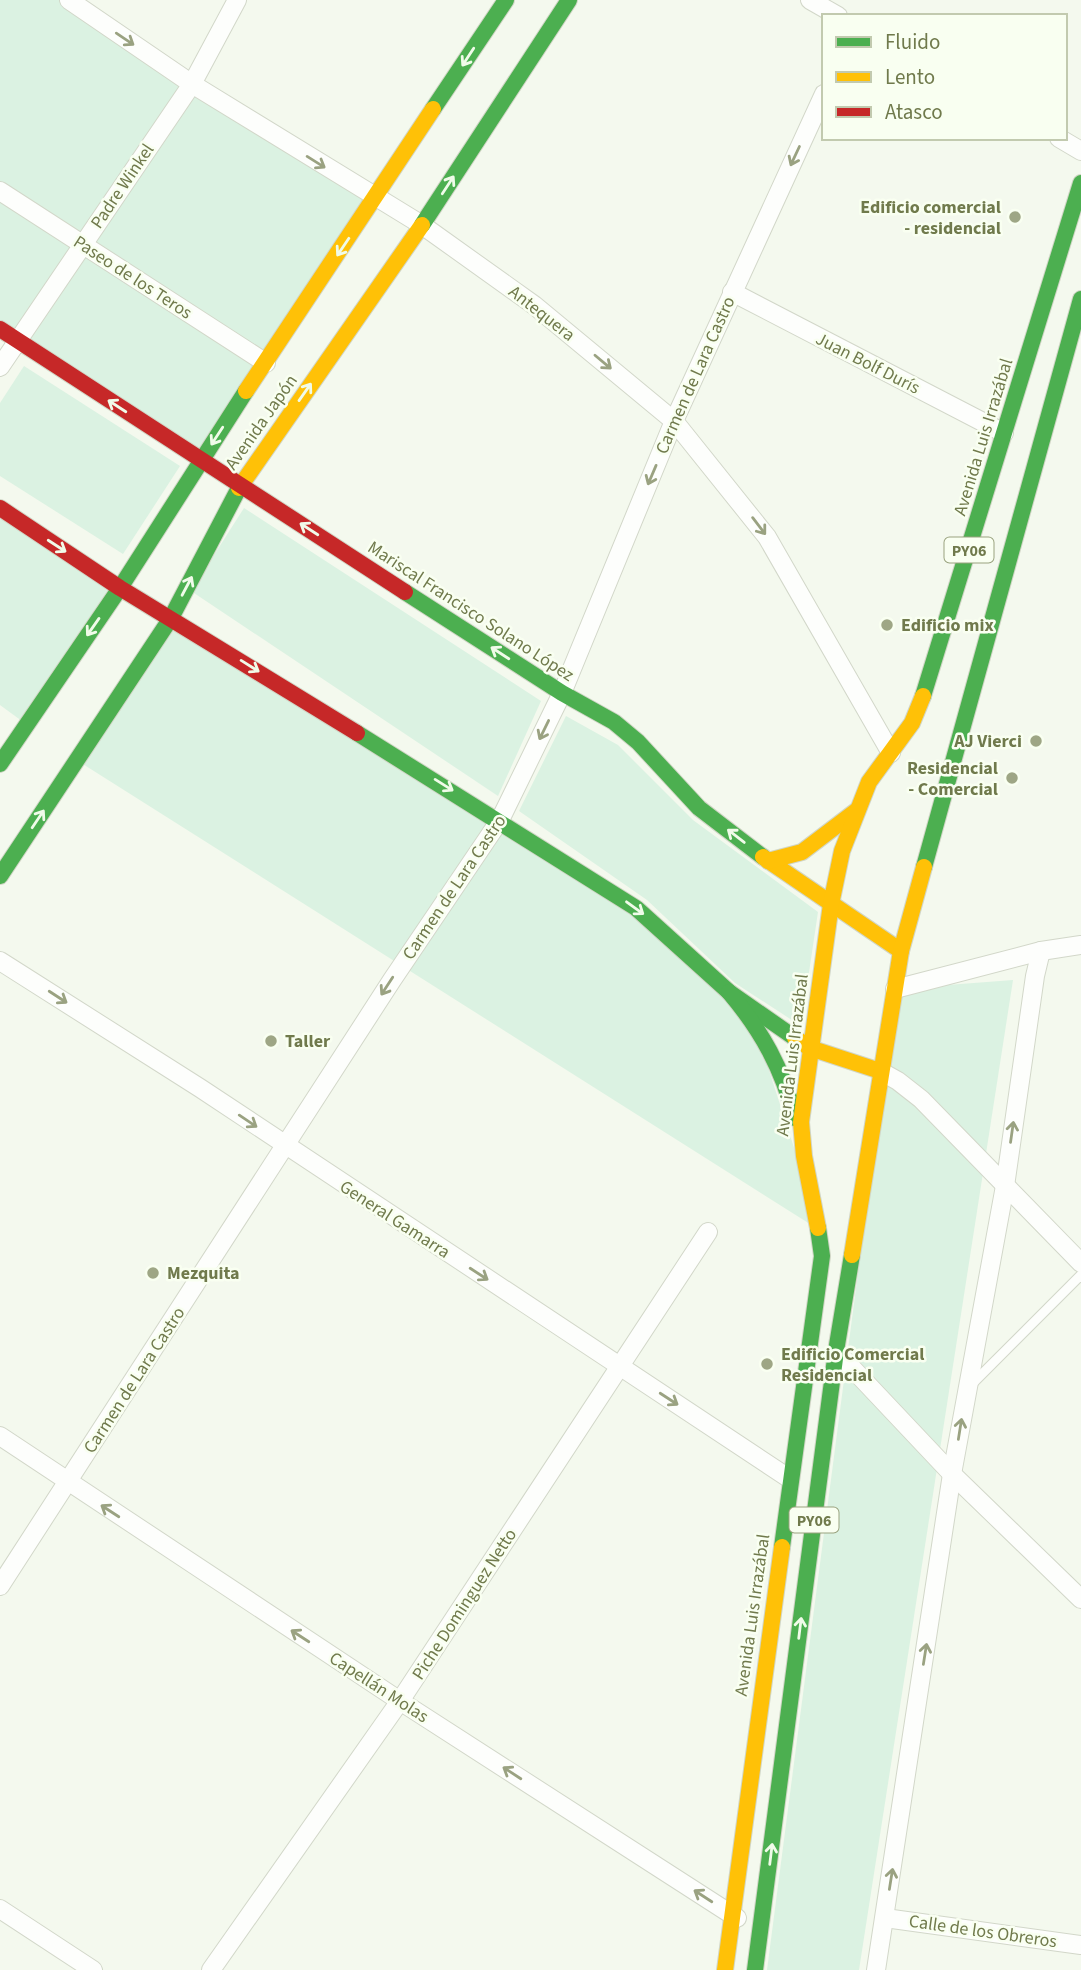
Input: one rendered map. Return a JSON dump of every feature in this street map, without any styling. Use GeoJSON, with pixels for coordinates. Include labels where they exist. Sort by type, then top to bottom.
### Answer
{"type":"FeatureCollection","features":[{"type":"Feature","properties":{"kind":"main road","name":"Avenida Japón"},"geometry":{"type":"LineString","coordinates":[[0,764],[120,588],[200,461],[506,0]]}},
{"type":"Feature","properties":{"kind":"main road","name":"Avenida Japón"},"geometry":{"type":"LineString","coordinates":[[0,876],[171,618],[240,485],[422,225],[569,0]]}},
{"type":"Feature","properties":{"kind":"main road","name":"Avenida Luis Irrazábal"},"geometry":{"type":"LineString","coordinates":[[725,1970],[822,1256],[816,1208],[801,1152],[801,1122],[831,904],[842,850],[856,811],[869,782],[912,723],[927,688],[1080,193]]}},
{"type":"Feature","properties":{"kind":"main road","name":"PY06"},"geometry":{"type":"LineString","coordinates":[[755,1970],[836,1351],[901,951],[1081,299]]}},
{"type":"Feature","properties":{"kind":"main road","name":"Mariscal Francisco Solano López"},"geometry":{"type":"LineString","coordinates":[[0,329],[200,461],[622,729],[699,808],[768,861],[901,951]]}},
{"type":"Feature","properties":{"kind":"main road"},"geometry":{"type":"LineString","coordinates":[[0,508],[120,588],[500,820],[636,908],[729,992],[754,1021],[771,1048],[785,1080],[801,1152]]}},
{"type":"Feature","properties":{"kind":"main road"},"geometry":{"type":"LineString","coordinates":[[768,861],[802,852],[856,811]]}},
{"type":"Feature","properties":{"kind":"main road"},"geometry":{"type":"LineString","coordinates":[[729,992],[810,1048],[880,1071]]}},
{"type":"Feature","properties":{"kind":"street","name":"Antequera"},"geometry":{"type":"LineString","coordinates":[[69,0],[192,84],[422,225],[534,305],[674,421],[767,537],[891,753]]}},
{"type":"Feature","properties":{"kind":"street","name":"Padre Winkel"},"geometry":{"type":"LineString","coordinates":[[0,367],[192,84],[237,0]]}},
{"type":"Feature","properties":{"kind":"street"},"geometry":{"type":"LineString","coordinates":[[810,0],[834,14]]}},
{"type":"Feature","properties":{"kind":"street","name":"Carmen de Lara Castro"},"geometry":{"type":"LineString","coordinates":[[0,1586],[284,1146],[500,820],[562,693],[674,421],[822,98]]}},
{"type":"Feature","properties":{"kind":"street"},"geometry":{"type":"LineString","coordinates":[[1063,140],[1081,150]]}},
{"type":"Feature","properties":{"kind":"street","name":"Paseo de los Teros"},"geometry":{"type":"LineString","coordinates":[[0,191],[266,363]]}},
{"type":"Feature","properties":{"kind":"street","name":"Juan Bolf Durís"},"geometry":{"type":"LineString","coordinates":[[732,292],[1004,433]]}},
{"type":"Feature","properties":{"kind":"street"},"geometry":{"type":"LineString","coordinates":[[895,989],[1041,951],[1081,945]]}},
{"type":"Feature","properties":{"kind":"street"},"geometry":{"type":"LineString","coordinates":[[876,1970],[952,1474],[1004,1185],[1041,951]]}},
{"type":"Feature","properties":{"kind":"street","name":"General Gamarra"},"geometry":{"type":"LineString","coordinates":[[0,961],[790,1479]]}},
{"type":"Feature","properties":{"kind":"street"},"geometry":{"type":"LineString","coordinates":[[880,1071],[911,1089],[1081,1263]]}},
{"type":"Feature","properties":{"kind":"street","name":"Piche Dominguez Netto"},"geometry":{"type":"LineString","coordinates":[[211,1970],[400,1701],[708,1231]]}},
{"type":"Feature","properties":{"kind":"street"},"geometry":{"type":"LineString","coordinates":[[836,1351],[952,1474],[1081,1599]]}},
{"type":"Feature","properties":{"kind":"street","name":"Capellán Molas"},"geometry":{"type":"LineString","coordinates":[[0,1436],[400,1701],[761,1932]]}},
{"type":"Feature","properties":{"kind":"street"},"geometry":{"type":"LineString","coordinates":[[0,1909],[93,1970]]}},
{"type":"Feature","properties":{"kind":"street","name":"Calle de los Obreros"},"geometry":{"type":"LineString","coordinates":[[885,1917],[1081,1945]]}},
{"type":"Feature","properties":{"kind":"lane"},"geometry":{"type":"LineString","coordinates":[[966,1391],[1081,1275]]}},
{"type":"Feature","properties":{"kind":"green space"},"geometry":{"type":"Polygon","coordinates":[[[0,0],[69,0],[376,199],[200,461],[0,329],[0,0]]]}},
{"type":"Feature","properties":{"kind":"green space"},"geometry":{"type":"Polygon","coordinates":[[[24,366],[180,466],[123,554],[0,476],[0,403],[24,366]]]}},
{"type":"Feature","properties":{"kind":"green space"},"geometry":{"type":"Polygon","coordinates":[[[0,508],[120,588],[26,724],[0,705],[0,508]]]}},
{"type":"Feature","properties":{"kind":"green space"},"geometry":{"type":"Polygon","coordinates":[[[244,508],[541,701],[498,796],[191,591],[244,508]]]}},
{"type":"Feature","properties":{"kind":"green space"},"geometry":{"type":"Polygon","coordinates":[[[171,618],[636,908],[753,1021],[821,1231],[78,761],[171,618]]]}},
{"type":"Feature","properties":{"kind":"green space"},"geometry":{"type":"Polygon","coordinates":[[[566,716],[618,745],[693,820],[818,912],[801,1026],[735,983],[647,900],[519,811],[566,716]]]}},
{"type":"Feature","properties":{"kind":"green space"},"geometry":{"type":"Polygon","coordinates":[[[1013,980],[859,1970],[767,1970],[895,989],[1013,980]]]}},
{"type":"Feature","properties":{"kind":"traffic: fast"},"geometry":{"type":"LineString","coordinates":[[433,109],[506,0]]}},
{"type":"Feature","properties":{"kind":"traffic: fast"},"geometry":{"type":"LineString","coordinates":[[422,225],[569,0]]}},
{"type":"Feature","properties":{"kind":"traffic: fast"},"geometry":{"type":"LineString","coordinates":[[923,696],[1081,183]]}},
{"type":"Feature","properties":{"kind":"traffic: fast"},"geometry":{"type":"LineString","coordinates":[[924,867],[1081,299]]}},
{"type":"Feature","properties":{"kind":"traffic: fast"},"geometry":{"type":"LineString","coordinates":[[0,764],[120,588],[246,391]]}},
{"type":"Feature","properties":{"kind":"traffic: fast"},"geometry":{"type":"LineString","coordinates":[[0,876],[171,618],[239,488]]}},
{"type":"Feature","properties":{"kind":"traffic: fast"},"geometry":{"type":"LineString","coordinates":[[405,592],[562,693],[614,722],[638,742],[699,808],[763,857]]}},
{"type":"Feature","properties":{"kind":"traffic: fast"},"geometry":{"type":"LineString","coordinates":[[357,733],[636,908],[729,992],[795,1038]]}},
{"type":"Feature","properties":{"kind":"traffic: fast"},"geometry":{"type":"LineString","coordinates":[[729,992],[769,1051],[784,1083],[795,1118]]}},
{"type":"Feature","properties":{"kind":"traffic: fast"},"geometry":{"type":"LineString","coordinates":[[782,1547],[822,1256],[818,1228]]}},
{"type":"Feature","properties":{"kind":"traffic: fast"},"geometry":{"type":"LineString","coordinates":[[755,1970],[836,1351],[852,1255]]}},
{"type":"Feature","properties":{"kind":"traffic: slow"},"geometry":{"type":"LineString","coordinates":[[246,391],[433,109]]}},
{"type":"Feature","properties":{"kind":"traffic: slow"},"geometry":{"type":"LineString","coordinates":[[239,488],[422,225]]}},
{"type":"Feature","properties":{"kind":"traffic: slow"},"geometry":{"type":"LineString","coordinates":[[818,1228],[804,1156],[801,1122],[831,904],[842,851],[869,782],[912,723],[923,696]]}},
{"type":"Feature","properties":{"kind":"traffic: slow"},"geometry":{"type":"LineString","coordinates":[[768,861],[802,852],[856,811]]}},
{"type":"Feature","properties":{"kind":"traffic: slow"},"geometry":{"type":"LineString","coordinates":[[763,857],[901,951]]}},
{"type":"Feature","properties":{"kind":"traffic: slow"},"geometry":{"type":"LineString","coordinates":[[852,1255],[901,951],[924,867]]}},
{"type":"Feature","properties":{"kind":"traffic: slow"},"geometry":{"type":"LineString","coordinates":[[795,1038],[810,1048],[880,1071]]}},
{"type":"Feature","properties":{"kind":"traffic: slow"},"geometry":{"type":"LineString","coordinates":[[725,1970],[782,1547]]}},
{"type":"Feature","properties":{"kind":"traffic: jam"},"geometry":{"type":"LineString","coordinates":[[0,329],[405,592]]}},
{"type":"Feature","properties":{"kind":"traffic: jam"},"geometry":{"type":"LineString","coordinates":[[0,508],[120,588],[357,733]]}},
{"type":"Feature","properties":{"kind":"place","name":"Edificio comercial - residencial"},"geometry":{"type":"Point","coordinates":[1015,217]}},
{"type":"Feature","properties":{"kind":"place","name":"Edificio mix"},"geometry":{"type":"Point","coordinates":[887,625]}},
{"type":"Feature","properties":{"kind":"place","name":"AJ Vierci"},"geometry":{"type":"Point","coordinates":[1036,741]}},
{"type":"Feature","properties":{"kind":"place","name":"Residencial - Comercial"},"geometry":{"type":"Point","coordinates":[1012,778]}},
{"type":"Feature","properties":{"kind":"place","name":"Taller"},"geometry":{"type":"Point","coordinates":[271,1041]}},
{"type":"Feature","properties":{"kind":"place","name":"Mezquita"},"geometry":{"type":"Point","coordinates":[153,1273]}},
{"type":"Feature","properties":{"kind":"place","name":"Edificio Comercial Residencial"},"geometry":{"type":"Point","coordinates":[767,1364]}}]}
